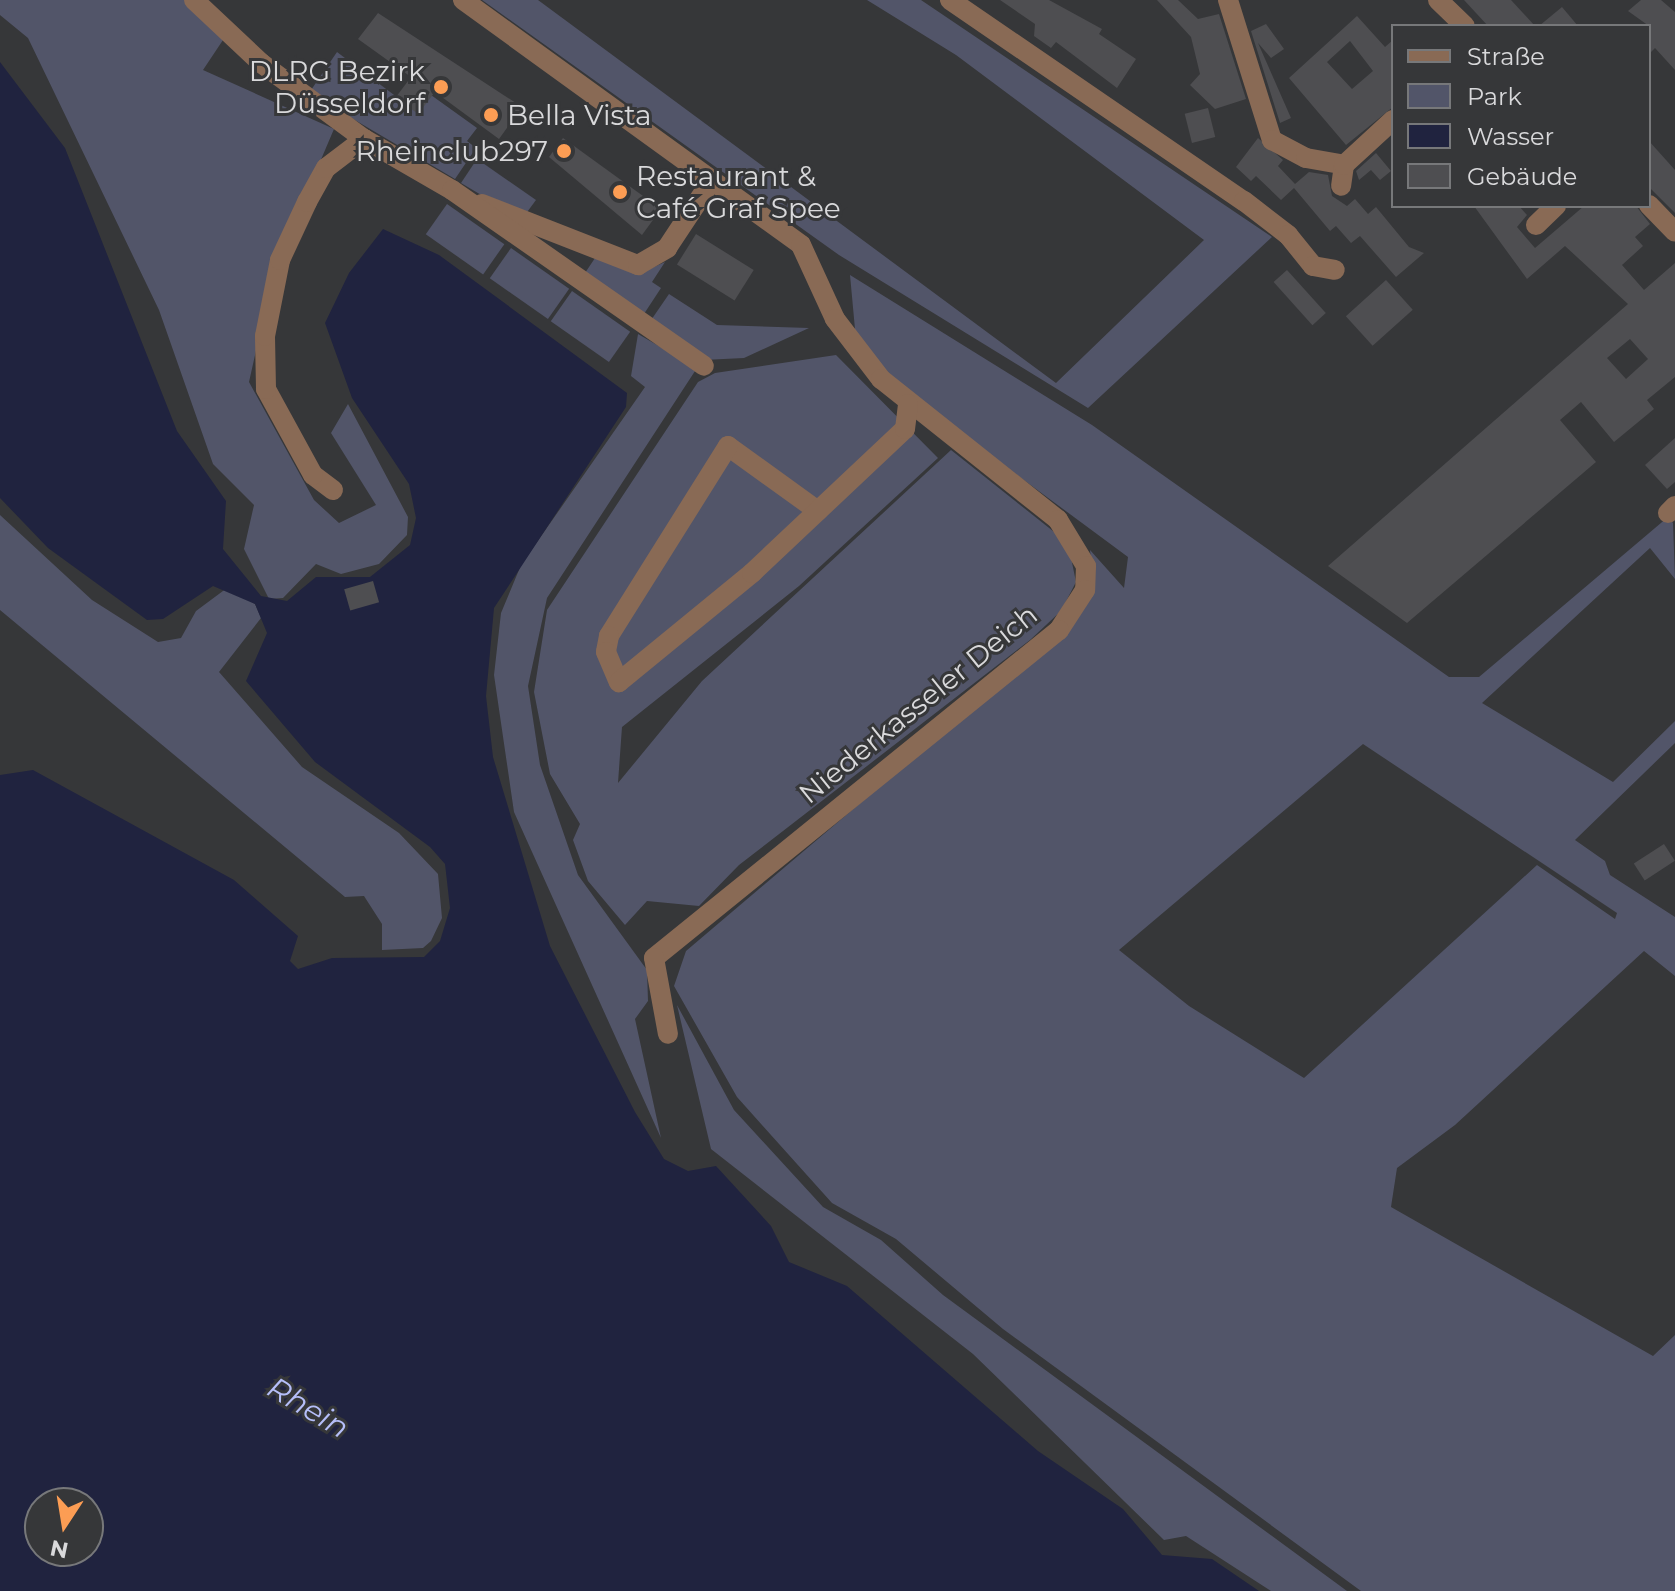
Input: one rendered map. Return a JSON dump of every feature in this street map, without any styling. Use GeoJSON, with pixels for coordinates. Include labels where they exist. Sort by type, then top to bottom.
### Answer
{"type":"FeatureCollection","features":[{"type":"Feature","properties":{"kind":"street"},"geometry":{"type":"LineString","coordinates":[[194,0],[261,63],[364,139],[452,190],[704,366]]}},
{"type":"Feature","properties":{"kind":"street","name":"Niederkasseler Deich"},"geometry":{"type":"LineString","coordinates":[[463,0],[801,245],[854,348],[908,404],[1058,520],[1086,566],[1085,590],[1059,630],[654,958],[668,1034]]}},
{"type":"Feature","properties":{"kind":"street"},"geometry":{"type":"LineString","coordinates":[[950,0],[1244,201],[1288,235],[1313,266],[1335,270]]}},
{"type":"Feature","properties":{"kind":"street"},"geometry":{"type":"LineString","coordinates":[[1228,0],[1272,140],[1306,158],[1344,165]]}},
{"type":"Feature","properties":{"kind":"street"},"geometry":{"type":"LineString","coordinates":[[1438,0],[1463,24]]}},
{"type":"Feature","properties":{"kind":"street"},"geometry":{"type":"LineString","coordinates":[[1341,186],[1344,165],[1391,122]]}},
{"type":"Feature","properties":{"kind":"street"},"geometry":{"type":"LineString","coordinates":[[333,490],[313,475],[266,389],[265,336],[280,260],[307,202],[326,168],[364,139]]}},
{"type":"Feature","properties":{"kind":"street"},"geometry":{"type":"LineString","coordinates":[[452,190],[638,265],[667,248],[712,180]]}},
{"type":"Feature","properties":{"kind":"street"},"geometry":{"type":"LineString","coordinates":[[1651,207],[1675,232]]}},
{"type":"Feature","properties":{"kind":"street"},"geometry":{"type":"LineString","coordinates":[[1536,225],[1554,208]]}},
{"type":"Feature","properties":{"kind":"street"},"geometry":{"type":"LineString","coordinates":[[818,511],[728,446],[609,636],[606,652],[619,682],[752,573],[818,511],[905,429],[908,404]]}},
{"type":"Feature","properties":{"kind":"green space"},"geometry":{"type":"Polygon","coordinates":[[[0,0],[185,0],[225,37],[203,70],[334,129],[274,270],[249,382],[314,500],[339,523],[376,505],[331,433],[348,404],[408,517],[407,535],[379,564],[341,574],[316,564],[283,598],[269,599],[244,549],[254,505],[213,464],[159,310],[28,38],[0,15],[0,0]]]}},
{"type":"Feature","properties":{"kind":"green space"},"geometry":{"type":"Polygon","coordinates":[[[482,0],[538,0],[1056,383],[1204,240],[956,55],[867,0],[921,0],[1272,237],[1088,408],[839,255],[482,0]]]}},
{"type":"Feature","properties":{"kind":"green space"},"geometry":{"type":"Polygon","coordinates":[[[337,52],[418,113],[424,90],[477,128],[467,141],[476,148],[455,179],[309,93],[337,52]]]}},
{"type":"Feature","properties":{"kind":"green space"},"geometry":{"type":"Polygon","coordinates":[[[477,159],[536,200],[522,219],[461,183],[477,159]]]}},
{"type":"Feature","properties":{"kind":"green space"},"geometry":{"type":"Polygon","coordinates":[[[447,204],[504,244],[483,274],[426,234],[447,204]]]}},
{"type":"Feature","properties":{"kind":"green space"},"geometry":{"type":"Polygon","coordinates":[[[511,248],[569,289],[548,319],[490,278],[511,248]]]}},
{"type":"Feature","properties":{"kind":"green space"},"geometry":{"type":"Polygon","coordinates":[[[595,258],[645,271],[665,262],[652,282],[661,288],[640,320],[581,279],[595,258]]]}},
{"type":"Feature","properties":{"kind":"green space"},"geometry":{"type":"Polygon","coordinates":[[[850,275],[1092,425],[1449,677],[1479,677],[1668,517],[1673,523],[1675,579],[1650,548],[1482,703],[1613,782],[1675,721],[1675,743],[1575,840],[1605,861],[1610,875],[1675,917],[1675,976],[1644,951],[1455,1125],[1397,1168],[1391,1207],[1653,1356],[1675,1335],[1675,1591],[1361,1591],[1003,1329],[896,1239],[832,1203],[737,1097],[674,986],[686,951],[990,693],[1093,577],[1090,550],[1124,588],[1128,557],[917,401],[856,340],[850,275]],[[1363,744],[1119,950],[1189,1006],[1304,1078],[1537,865],[1615,919],[1617,913],[1363,744]]]}},
{"type":"Feature","properties":{"kind":"green space"},"geometry":{"type":"Polygon","coordinates":[[[572,291],[630,332],[609,362],[551,321],[572,291]]]}},
{"type":"Feature","properties":{"kind":"green space"},"geometry":{"type":"Polygon","coordinates":[[[669,294],[717,325],[809,328],[744,358],[703,360],[647,326],[669,294]]]}},
{"type":"Feature","properties":{"kind":"green space"},"geometry":{"type":"Polygon","coordinates":[[[638,334],[697,368],[547,598],[528,686],[540,765],[578,875],[647,970],[648,1001],[635,1019],[661,1138],[514,812],[494,675],[501,613],[521,565],[645,387],[631,376],[638,334]]]}},
{"type":"Feature","properties":{"kind":"green space"},"geometry":{"type":"Polygon","coordinates":[[[836,355],[938,458],[799,586],[622,727],[618,783],[702,681],[951,450],[1068,543],[1076,582],[1061,611],[1030,640],[739,865],[699,906],[647,901],[625,925],[588,881],[573,840],[580,824],[550,774],[534,692],[547,610],[698,382],[715,373],[836,355]]]}},
{"type":"Feature","properties":{"kind":"green space"},"geometry":{"type":"Polygon","coordinates":[[[0,515],[92,600],[158,642],[181,638],[196,611],[227,588],[255,604],[261,618],[219,672],[302,767],[399,833],[438,874],[442,918],[431,941],[423,948],[382,950],[382,924],[364,896],[345,897],[0,610],[0,515]]]}},
{"type":"Feature","properties":{"kind":"green space"},"geometry":{"type":"Polygon","coordinates":[[[677,1005],[734,1110],[823,1207],[881,1240],[943,1295],[1347,1591],[1271,1591],[1186,1536],[1164,1540],[973,1354],[711,1149],[677,1005]]]}},
{"type":"Feature","properties":{"kind":"water","name":"Rhein"},"geometry":{"type":"Polygon","coordinates":[[[0,62],[65,148],[177,431],[226,501],[223,549],[261,596],[287,601],[316,577],[370,577],[410,545],[416,518],[409,484],[352,398],[325,323],[349,273],[383,229],[439,255],[627,393],[626,407],[494,608],[486,696],[493,757],[550,946],[635,1112],[664,1159],[688,1171],[716,1166],[771,1226],[789,1262],[847,1286],[1038,1451],[1123,1509],[1162,1555],[1212,1559],[1259,1591],[0,1591],[0,775],[33,770],[234,880],[298,936],[290,961],[298,969],[332,958],[424,957],[440,941],[450,908],[445,864],[430,847],[315,762],[246,681],[267,633],[255,604],[213,586],[163,619],[147,620],[48,548],[0,498],[0,62]]]}},
{"type":"Feature","properties":{"kind":"building"},"geometry":{"type":"Polygon","coordinates":[[[1000,0],[1049,0],[1102,29],[1099,34],[1136,59],[1117,88],[1056,42],[1051,48],[1034,36],[1035,24],[1000,0]]]}},
{"type":"Feature","properties":{"kind":"building"},"geometry":{"type":"Polygon","coordinates":[[[1157,0],[1178,0],[1198,19],[1219,14],[1246,99],[1215,109],[1190,85],[1200,74],[1191,37],[1157,0]]]}},
{"type":"Feature","properties":{"kind":"building"},"geometry":{"type":"Polygon","coordinates":[[[1464,0],[1511,0],[1533,24],[1486,24],[1464,0]]]}},
{"type":"Feature","properties":{"kind":"building"},"geometry":{"type":"Polygon","coordinates":[[[1641,0],[1661,0],[1675,12],[1675,70],[1655,48],[1651,52],[1651,24],[1628,11],[1641,0]]]}},
{"type":"Feature","properties":{"kind":"building"},"geometry":{"type":"Polygon","coordinates":[[[1562,7],[1576,24],[1541,24],[1562,7]]]}},
{"type":"Feature","properties":{"kind":"building"},"geometry":{"type":"Polygon","coordinates":[[[378,13],[522,107],[499,139],[435,92],[418,114],[396,97],[411,77],[358,39],[378,13]]]}},
{"type":"Feature","properties":{"kind":"building"},"geometry":{"type":"Polygon","coordinates":[[[1357,16],[1385,47],[1391,42],[1391,109],[1346,145],[1289,78],[1357,16]],[[1350,41],[1327,62],[1352,89],[1373,71],[1350,41]]]}},
{"type":"Feature","properties":{"kind":"building"},"geometry":{"type":"Polygon","coordinates":[[[1266,24],[1284,49],[1271,58],[1258,43],[1291,118],[1280,123],[1251,31],[1266,24]]]}},
{"type":"Feature","properties":{"kind":"building"},"geometry":{"type":"Polygon","coordinates":[[[1208,108],[1215,137],[1192,143],[1185,114],[1208,108]]]}},
{"type":"Feature","properties":{"kind":"building"},"geometry":{"type":"Polygon","coordinates":[[[563,138],[661,209],[642,235],[549,157],[563,138]]]}},
{"type":"Feature","properties":{"kind":"building"},"geometry":{"type":"Polygon","coordinates":[[[1258,138],[1283,160],[1278,166],[1295,184],[1309,172],[1328,175],[1332,196],[1347,206],[1355,199],[1368,214],[1376,207],[1409,247],[1424,253],[1396,277],[1360,236],[1351,243],[1336,226],[1330,231],[1294,188],[1281,200],[1256,176],[1251,181],[1236,167],[1258,138]]]}},
{"type":"Feature","properties":{"kind":"building"},"geometry":{"type":"Polygon","coordinates":[[[1651,143],[1675,170],[1675,213],[1651,189],[1651,143]]]}},
{"type":"Feature","properties":{"kind":"building"},"geometry":{"type":"Polygon","coordinates":[[[1376,153],[1391,171],[1380,180],[1371,170],[1359,180],[1356,171],[1376,153]]]}},
{"type":"Feature","properties":{"kind":"building"},"geometry":{"type":"Polygon","coordinates":[[[1475,208],[1521,208],[1527,215],[1517,227],[1535,248],[1582,208],[1638,208],[1650,224],[1635,237],[1643,246],[1622,265],[1644,290],[1675,263],[1675,377],[1647,400],[1654,409],[1614,442],[1581,402],[1560,420],[1596,462],[1407,623],[1328,566],[1628,304],[1565,246],[1527,279],[1475,208]],[[1630,339],[1607,358],[1626,379],[1648,359],[1630,339]]]}},
{"type":"Feature","properties":{"kind":"building"},"geometry":{"type":"Polygon","coordinates":[[[696,234],[754,270],[735,301],[677,265],[696,234]]]}},
{"type":"Feature","properties":{"kind":"building"},"geometry":{"type":"Polygon","coordinates":[[[1287,270],[1326,313],[1312,325],[1274,282],[1287,270]]]}},
{"type":"Feature","properties":{"kind":"building"},"geometry":{"type":"Polygon","coordinates":[[[1386,280],[1413,310],[1373,346],[1346,316],[1386,280]]]}},
{"type":"Feature","properties":{"kind":"building"},"geometry":{"type":"Polygon","coordinates":[[[1675,438],[1675,482],[1667,489],[1645,465],[1675,438]]]}},
{"type":"Feature","properties":{"kind":"building"},"geometry":{"type":"Polygon","coordinates":[[[373,581],[379,602],[350,610],[344,589],[373,581]]]}},
{"type":"Feature","properties":{"kind":"building"},"geometry":{"type":"Polygon","coordinates":[[[1664,844],[1675,861],[1645,880],[1634,864],[1664,844]]]}},
{"type":"Feature","properties":{"kind":"place","name":"DLRG Bezirk Düsseldorf"},"geometry":{"type":"Point","coordinates":[441,87]}},
{"type":"Feature","properties":{"kind":"place","name":"Bella Vista"},"geometry":{"type":"Point","coordinates":[491,115]}},
{"type":"Feature","properties":{"kind":"place","name":"Rheinclub297"},"geometry":{"type":"Point","coordinates":[564,151]}},
{"type":"Feature","properties":{"kind":"place","name":"Restaurant & Café Graf Spee"},"geometry":{"type":"Point","coordinates":[620,192]}}]}
